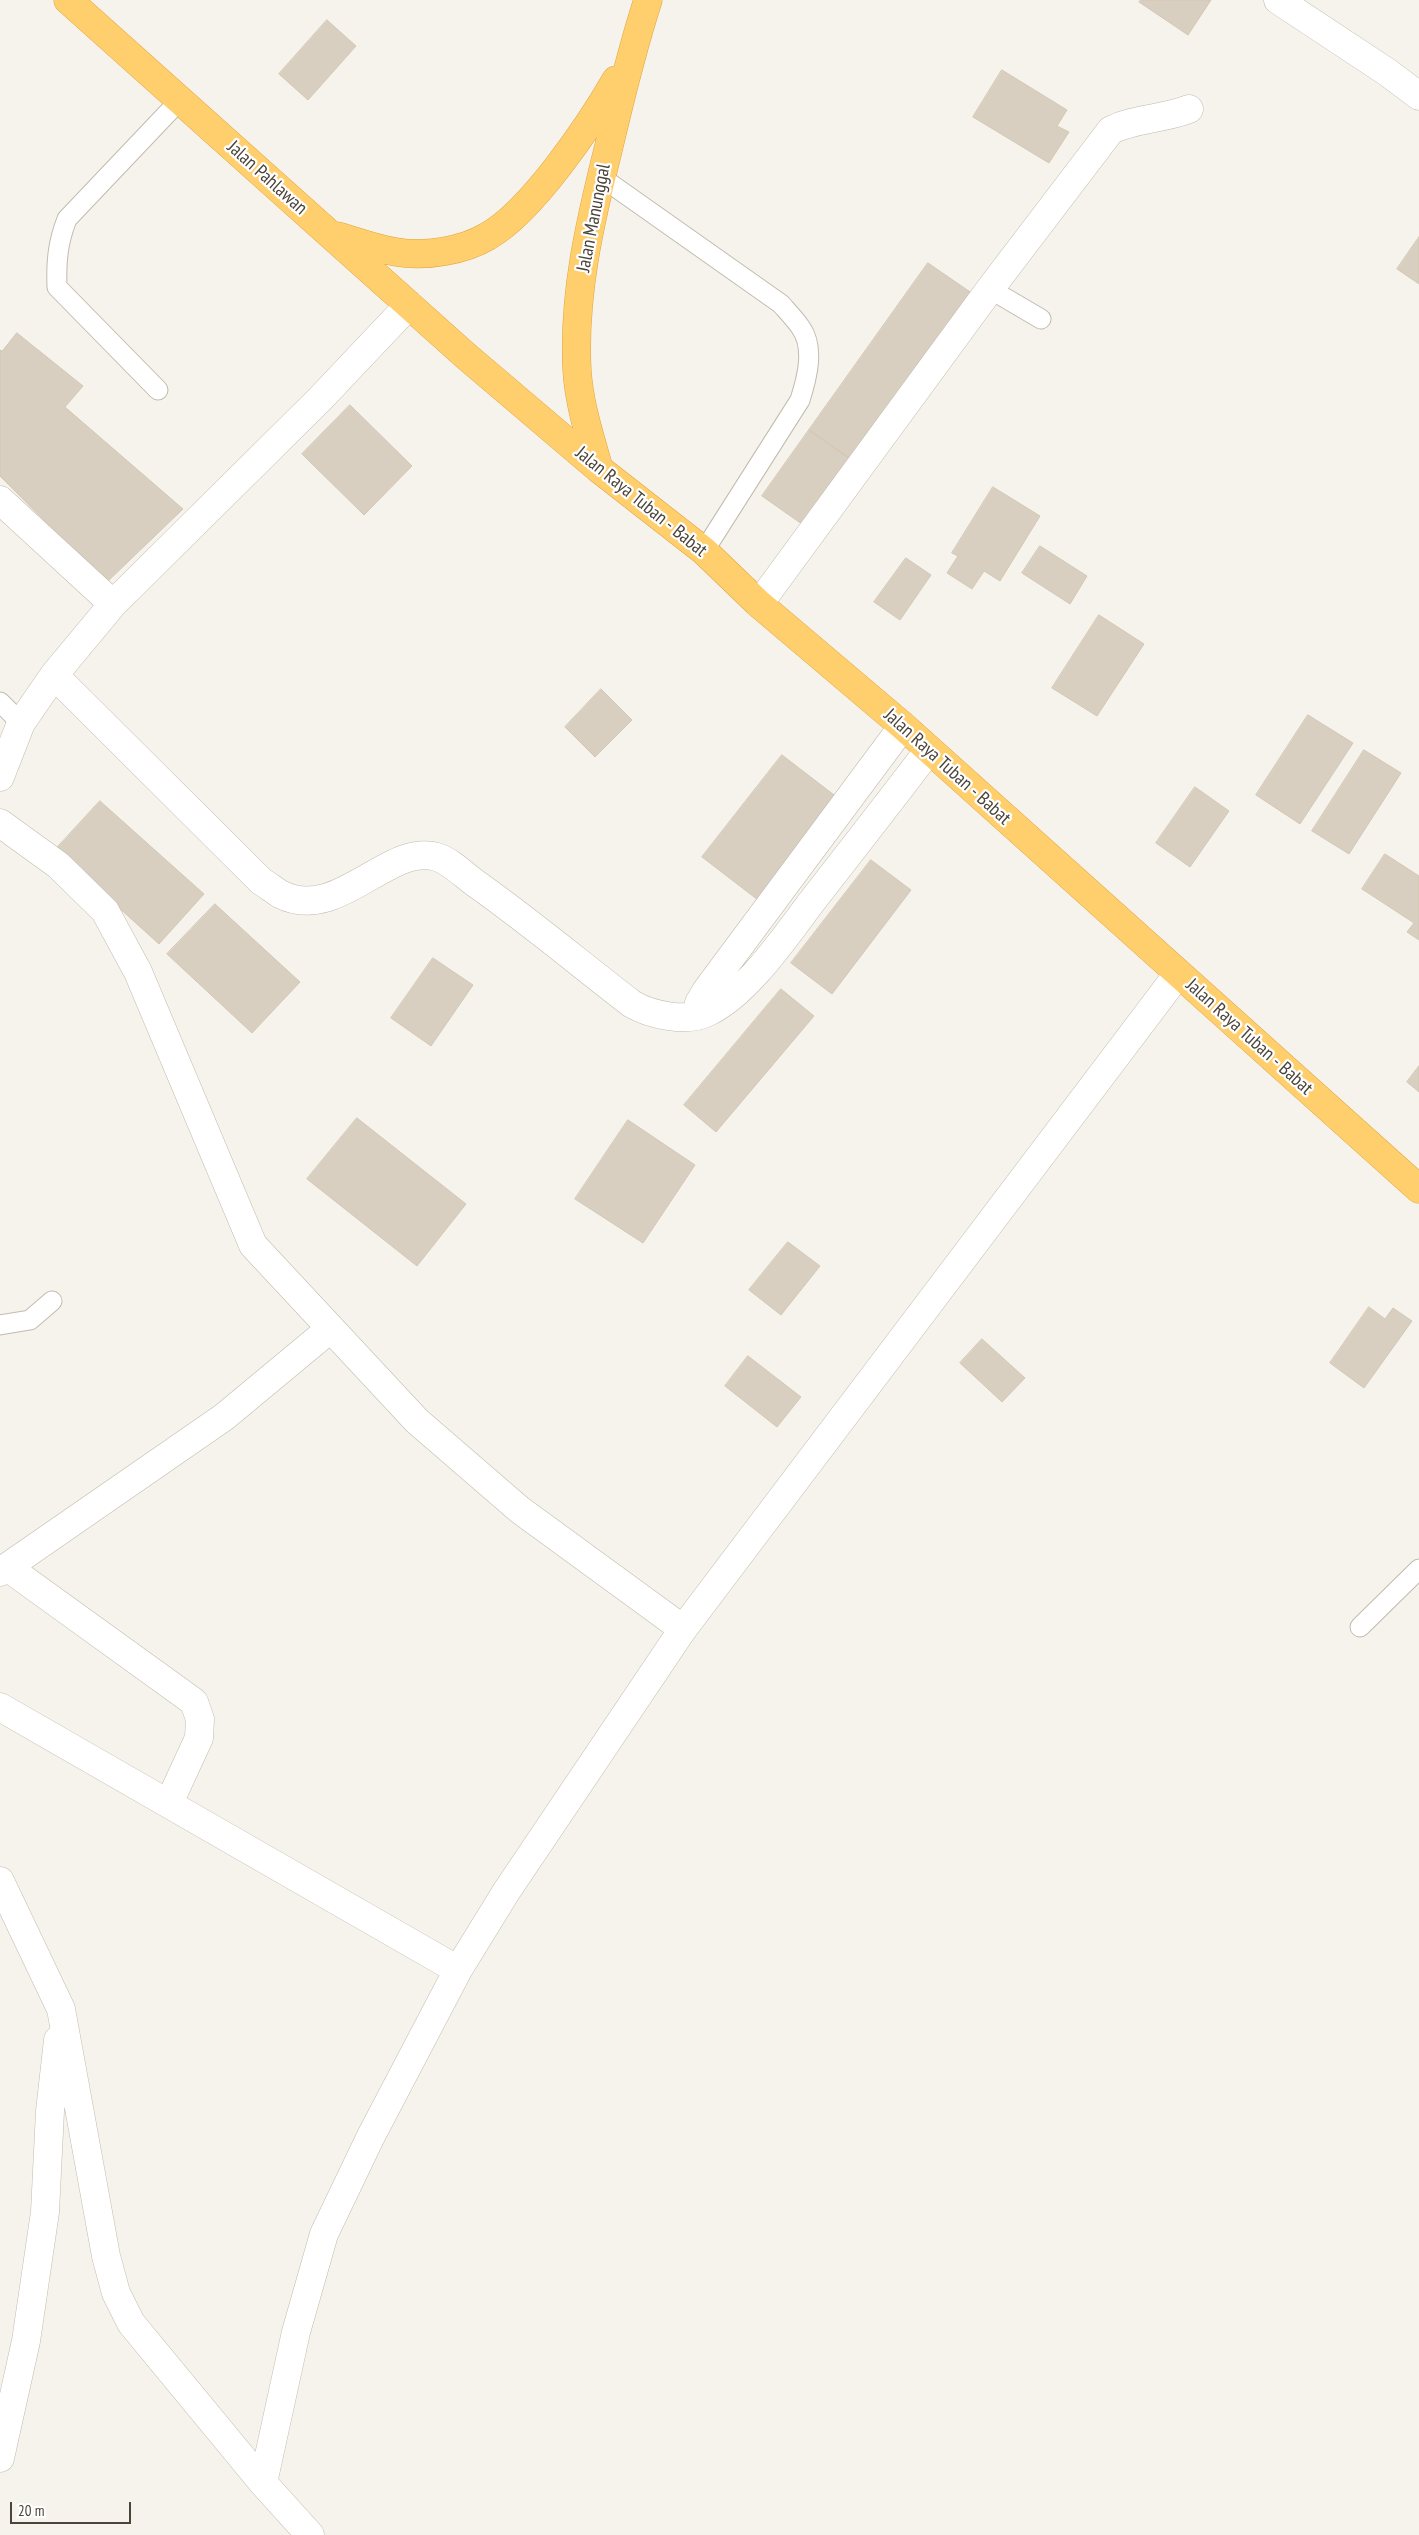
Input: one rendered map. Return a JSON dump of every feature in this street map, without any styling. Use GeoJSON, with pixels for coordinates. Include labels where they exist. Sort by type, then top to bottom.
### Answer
{"type":"FeatureCollection","features":[{"type":"Feature","properties":{"kind":"highway","name":"Jalan Pahlawan"},"geometry":{"type":"LineString","coordinates":[[68,0],[466,356]]}},
{"type":"Feature","properties":{"kind":"highway","name":"Jalan Manunggal"},"geometry":{"type":"LineString","coordinates":[[599,470],[581,401],[577,370],[577,335],[585,245],[632,50],[648,0]]}},
{"type":"Feature","properties":{"kind":"highway"},"geometry":{"type":"LineString","coordinates":[[330,234],[396,252],[445,251],[472,244],[488,236],[515,216],[557,166],[605,100],[632,50]]}},
{"type":"Feature","properties":{"kind":"highway","name":"Jalan Raya Tuban - Babat"},"geometry":{"type":"LineString","coordinates":[[466,356],[599,470],[704,550],[760,604],[904,726],[1419,1189]]}},
{"type":"Feature","properties":{"kind":"street"},"geometry":{"type":"LineString","coordinates":[[1278,0],[1387,72],[1419,96]]}},
{"type":"Feature","properties":{"kind":"street"},"geometry":{"type":"LineString","coordinates":[[760,604],[990,289],[1111,130],[1138,121],[1173,115],[1189,109]]}},
{"type":"Feature","properties":{"kind":"street"},"geometry":{"type":"LineString","coordinates":[[0,777],[20,723],[54,675],[113,604],[320,399],[409,305]]}},
{"type":"Feature","properties":{"kind":"street"},"geometry":{"type":"LineString","coordinates":[[0,500],[113,604]]}},
{"type":"Feature","properties":{"kind":"street"},"geometry":{"type":"LineString","coordinates":[[54,675],[261,881],[281,894],[299,899],[318,899],[348,890],[404,858],[421,855],[438,858],[491,894],[632,1004],[646,1012],[664,1016],[696,1016],[708,1013],[721,1005],[765,962],[929,750]]}},
{"type":"Feature","properties":{"kind":"street"},"geometry":{"type":"LineString","coordinates":[[696,1016],[699,1003],[706,991],[904,726]]}},
{"type":"Feature","properties":{"kind":"street"},"geometry":{"type":"LineString","coordinates":[[0,823],[58,864],[104,911],[138,972],[253,1245],[417,1421],[513,1504],[683,1628]]}},
{"type":"Feature","properties":{"kind":"street"},"geometry":{"type":"LineString","coordinates":[[263,2483],[296,2332],[324,2234],[371,2136],[458,1970],[506,1892],[683,1628],[1178,974]]}},
{"type":"Feature","properties":{"kind":"street"},"geometry":{"type":"LineString","coordinates":[[169,1803],[199,1738],[200,1719],[194,1702],[3,1569],[224,1417],[330,1329]]}},
{"type":"Feature","properties":{"kind":"street"},"geometry":{"type":"LineString","coordinates":[[0,1707],[458,1970]]}},
{"type":"Feature","properties":{"kind":"street"},"geometry":{"type":"LineString","coordinates":[[0,1881],[61,2008],[106,2256],[116,2293],[131,2323],[263,2483],[310,2535]]}},
{"type":"Feature","properties":{"kind":"street"},"geometry":{"type":"LineString","coordinates":[[0,2458],[26,2341],[45,2212],[50,2111],[61,2008]]}},
{"type":"Feature","properties":{"kind":"lane"},"geometry":{"type":"LineString","coordinates":[[158,390],[57,287],[56,262],[58,241],[67,218],[180,100]]}},
{"type":"Feature","properties":{"kind":"lane"},"geometry":{"type":"LineString","coordinates":[[601,177],[781,304],[802,329],[807,344],[809,352],[807,377],[800,400],[704,550]]}},
{"type":"Feature","properties":{"kind":"lane"},"geometry":{"type":"LineString","coordinates":[[990,289],[1041,319]]}},
{"type":"Feature","properties":{"kind":"lane"},"geometry":{"type":"LineString","coordinates":[[0,702],[20,723]]}},
{"type":"Feature","properties":{"kind":"lane"},"geometry":{"type":"LineString","coordinates":[[0,1325],[30,1320],[52,1302]]}},
{"type":"Feature","properties":{"kind":"lane"},"geometry":{"type":"LineString","coordinates":[[1360,1627],[1419,1569]]}},
{"type":"Feature","properties":{"kind":"building"},"geometry":{"type":"Polygon","coordinates":[[[1141,0],[1211,0],[1188,35],[1139,2],[1141,0]]]}},
{"type":"Feature","properties":{"kind":"building"},"geometry":{"type":"Polygon","coordinates":[[[327,20],[356,46],[308,100],[279,74],[327,20]]]}},
{"type":"Feature","properties":{"kind":"building"},"geometry":{"type":"Polygon","coordinates":[[[1002,70],[1067,110],[1057,126],[1069,132],[1049,163],[973,117],[1002,70]]]}},
{"type":"Feature","properties":{"kind":"building"},"geometry":{"type":"Polygon","coordinates":[[[1419,237],[1419,284],[1397,269],[1419,237]]]}},
{"type":"Feature","properties":{"kind":"building"},"geometry":{"type":"Polygon","coordinates":[[[928,263],[976,296],[856,463],[809,430],[928,263]]]}},
{"type":"Feature","properties":{"kind":"building"},"geometry":{"type":"Polygon","coordinates":[[[17,333],[83,386],[65,407],[183,509],[106,583],[0,476],[0,350],[2,351],[17,333]]]}},
{"type":"Feature","properties":{"kind":"building"},"geometry":{"type":"Polygon","coordinates":[[[350,405],[412,466],[364,515],[302,454],[350,405]]]}},
{"type":"Feature","properties":{"kind":"building"},"geometry":{"type":"Polygon","coordinates":[[[809,430],[856,463],[809,529],[762,496],[809,430]]]}},
{"type":"Feature","properties":{"kind":"building"},"geometry":{"type":"Polygon","coordinates":[[[993,487],[1040,516],[1000,581],[984,571],[972,589],[947,573],[958,556],[952,553],[993,487]]]}},
{"type":"Feature","properties":{"kind":"building"},"geometry":{"type":"Polygon","coordinates":[[[1040,546],[1087,576],[1070,604],[1022,573],[1040,546]]]}},
{"type":"Feature","properties":{"kind":"building"},"geometry":{"type":"Polygon","coordinates":[[[906,558],[931,575],[900,620],[874,602],[906,558]]]}},
{"type":"Feature","properties":{"kind":"building"},"geometry":{"type":"Polygon","coordinates":[[[1099,615],[1144,644],[1097,716],[1052,688],[1099,615]]]}},
{"type":"Feature","properties":{"kind":"building"},"geometry":{"type":"Polygon","coordinates":[[[601,689],[632,720],[595,757],[565,727],[601,689]]]}},
{"type":"Feature","properties":{"kind":"building"},"geometry":{"type":"Polygon","coordinates":[[[1308,715],[1353,743],[1300,824],[1256,795],[1308,715]]]}},
{"type":"Feature","properties":{"kind":"building"},"geometry":{"type":"Polygon","coordinates":[[[1364,750],[1401,773],[1349,854],[1312,831],[1364,750]]]}},
{"type":"Feature","properties":{"kind":"building"},"geometry":{"type":"Polygon","coordinates":[[[782,755],[838,798],[758,900],[702,857],[782,755]]]}},
{"type":"Feature","properties":{"kind":"building"},"geometry":{"type":"Polygon","coordinates":[[[1195,787],[1229,811],[1190,867],[1156,843],[1195,787]]]}},
{"type":"Feature","properties":{"kind":"building"},"geometry":{"type":"Polygon","coordinates":[[[100,801],[204,894],[159,944],[55,850],[100,801]]]}},
{"type":"Feature","properties":{"kind":"building"},"geometry":{"type":"Polygon","coordinates":[[[1385,854],[1419,876],[1419,940],[1407,932],[1414,923],[1362,889],[1385,854]]]}},
{"type":"Feature","properties":{"kind":"building"},"geometry":{"type":"Polygon","coordinates":[[[871,860],[911,890],[832,994],[791,963],[871,860]]]}},
{"type":"Feature","properties":{"kind":"building"},"geometry":{"type":"Polygon","coordinates":[[[215,904],[300,982],[252,1033],[167,954],[215,904]]]}},
{"type":"Feature","properties":{"kind":"building"},"geometry":{"type":"Polygon","coordinates":[[[433,958],[473,985],[431,1046],[391,1018],[433,958]]]}},
{"type":"Feature","properties":{"kind":"building"},"geometry":{"type":"Polygon","coordinates":[[[781,989],[814,1016],[716,1132],[684,1105],[781,989]]]}},
{"type":"Feature","properties":{"kind":"building"},"geometry":{"type":"Polygon","coordinates":[[[1419,1066],[1419,1092],[1407,1082],[1419,1066]]]}},
{"type":"Feature","properties":{"kind":"building"},"geometry":{"type":"Polygon","coordinates":[[[357,1118],[466,1204],[417,1266],[307,1179],[357,1118]]]}},
{"type":"Feature","properties":{"kind":"building"},"geometry":{"type":"Polygon","coordinates":[[[628,1120],[695,1165],[643,1243],[575,1199],[628,1120]]]}},
{"type":"Feature","properties":{"kind":"building"},"geometry":{"type":"Polygon","coordinates":[[[788,1242],[820,1266],[781,1315],[749,1290],[788,1242]]]}},
{"type":"Feature","properties":{"kind":"building"},"geometry":{"type":"Polygon","coordinates":[[[1369,1307],[1385,1319],[1393,1308],[1412,1321],[1364,1388],[1330,1363],[1369,1307]]]}},
{"type":"Feature","properties":{"kind":"building"},"geometry":{"type":"Polygon","coordinates":[[[982,1339],[1025,1378],[1002,1402],[960,1363],[982,1339]]]}},
{"type":"Feature","properties":{"kind":"building"},"geometry":{"type":"Polygon","coordinates":[[[748,1356],[801,1397],[777,1427],[725,1386],[748,1356]]]}}]}
